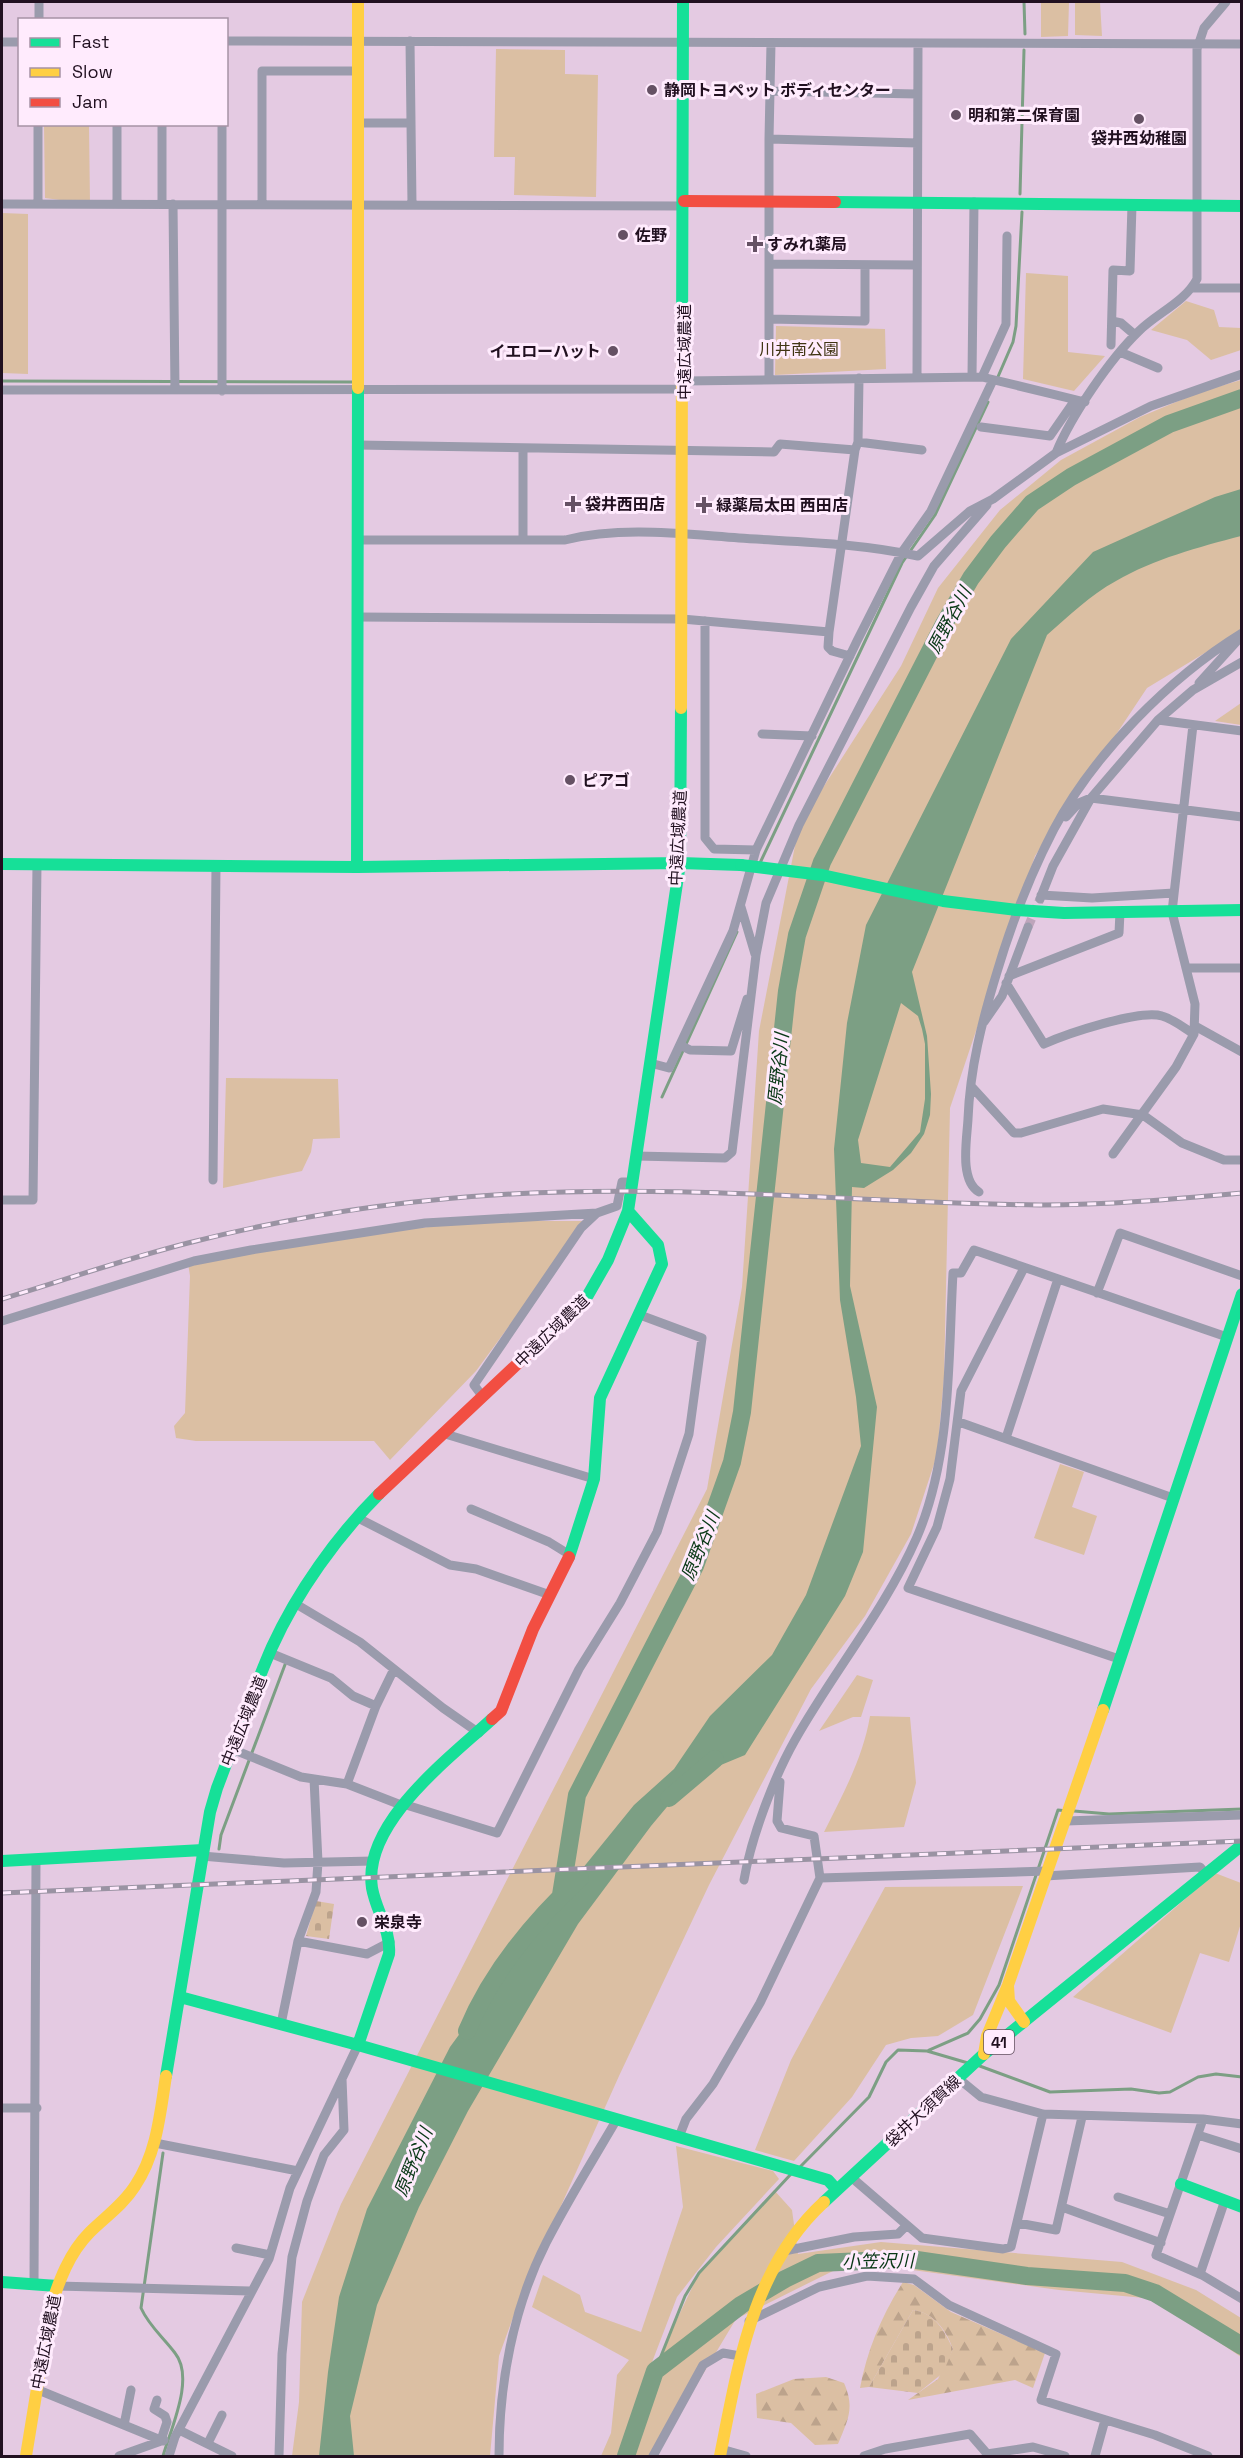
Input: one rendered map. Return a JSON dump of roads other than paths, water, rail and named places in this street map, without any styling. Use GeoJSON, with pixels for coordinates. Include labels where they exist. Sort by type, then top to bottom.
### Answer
{"type":"FeatureCollection","features":[{"type":"Feature","properties":{"kind":"street"},"geometry":{"type":"LineString","coordinates":[[39,2],[39,18]]}},
{"type":"Feature","properties":{"kind":"street"},"geometry":{"type":"LineString","coordinates":[[357,867],[358,2]]}},
{"type":"Feature","properties":{"kind":"street","name":"中遠広域農道"},"geometry":{"type":"LineString","coordinates":[[26,2457],[50,2309],[57,2286],[74,2251],[134,2188],[148,2163],[155,2143],[202,1853],[217,1788],[270,1653],[296,1604],[326,1558],[358,1518],[442,1433],[483,1397],[594,1290],[610,1260],[628,1211],[681,862],[684,385],[683,2]]}},
{"type":"Feature","properties":{"kind":"street"},"geometry":{"type":"LineString","coordinates":[[981,427],[1050,436],[1136,335],[1193,288],[1197,279],[1198,42],[1204,28],[1226,2]]}},
{"type":"Feature","properties":{"kind":"street"},"geometry":{"type":"LineString","coordinates":[[228,41],[918,44],[1198,42],[1242,44]]}},
{"type":"Feature","properties":{"kind":"street"},"geometry":{"type":"LineString","coordinates":[[410,41],[412,205]]}},
{"type":"Feature","properties":{"kind":"street"},"geometry":{"type":"LineString","coordinates":[[2,42],[18,42]]}},
{"type":"Feature","properties":{"kind":"street"},"geometry":{"type":"LineString","coordinates":[[769,380],[768,201],[771,43]]}},
{"type":"Feature","properties":{"kind":"street"},"geometry":{"type":"LineString","coordinates":[[917,377],[918,44]]}},
{"type":"Feature","properties":{"kind":"street"},"geometry":{"type":"LineString","coordinates":[[262,204],[262,71],[358,71]]}},
{"type":"Feature","properties":{"kind":"street"},"geometry":{"type":"LineString","coordinates":[[770,91],[917,94]]}},
{"type":"Feature","properties":{"kind":"street"},"geometry":{"type":"LineString","coordinates":[[358,123],[411,123]]}},
{"type":"Feature","properties":{"kind":"street"},"geometry":{"type":"LineString","coordinates":[[38,126],[38,204]]}},
{"type":"Feature","properties":{"kind":"street"},"geometry":{"type":"LineString","coordinates":[[117,126],[117,204]]}},
{"type":"Feature","properties":{"kind":"street"},"geometry":{"type":"LineString","coordinates":[[162,126],[162,204]]}},
{"type":"Feature","properties":{"kind":"street"},"geometry":{"type":"LineString","coordinates":[[222,126],[220,204],[222,389]]}},
{"type":"Feature","properties":{"kind":"street"},"geometry":{"type":"LineString","coordinates":[[769,139],[917,143]]}},
{"type":"Feature","properties":{"kind":"street"},"geometry":{"type":"LineString","coordinates":[[2,204],[412,205],[916,201],[1242,206]]}},
{"type":"Feature","properties":{"kind":"street"},"geometry":{"type":"LineString","coordinates":[[974,202],[977,377]]}},
{"type":"Feature","properties":{"kind":"street"},"geometry":{"type":"LineString","coordinates":[[173,204],[175,384]]}},
{"type":"Feature","properties":{"kind":"street"},"geometry":{"type":"LineString","coordinates":[[1112,345],[1113,270],[1130,271],[1132,205]]}},
{"type":"Feature","properties":{"kind":"street"},"geometry":{"type":"LineString","coordinates":[[977,377],[1006,324],[1007,236]]}},
{"type":"Feature","properties":{"kind":"street"},"geometry":{"type":"LineString","coordinates":[[770,264],[916,265]]}},
{"type":"Feature","properties":{"kind":"street"},"geometry":{"type":"LineString","coordinates":[[769,319],[865,321],[865,265]]}},
{"type":"Feature","properties":{"kind":"street"},"geometry":{"type":"LineString","coordinates":[[1193,288],[1242,288]]}},
{"type":"Feature","properties":{"kind":"street"},"geometry":{"type":"LineString","coordinates":[[1112,321],[1121,323],[1136,335]]}},
{"type":"Feature","properties":{"kind":"street"},"geometry":{"type":"LineString","coordinates":[[1120,352],[1158,368]]}},
{"type":"Feature","properties":{"kind":"street"},"geometry":{"type":"LineString","coordinates":[[357,540],[565,540],[595,532],[682,534],[841,544],[918,556],[970,511],[993,499],[1056,453],[1152,406],[1242,374]]}},
{"type":"Feature","properties":{"kind":"street"},"geometry":{"type":"LineString","coordinates":[[2,390],[175,384],[222,389],[684,385],[769,380],[977,377],[1080,401]]}},
{"type":"Feature","properties":{"kind":"street"},"geometry":{"type":"LineString","coordinates":[[850,656],[832,651],[828,647],[856,446],[859,378]]}},
{"type":"Feature","properties":{"kind":"street"},"geometry":{"type":"LineString","coordinates":[[650,1063],[669,1068],[733,931],[756,850],[902,552],[931,511],[993,380]]}},
{"type":"Feature","properties":{"kind":"street"},"geometry":{"type":"LineString","coordinates":[[1056,453],[1080,401]]}},
{"type":"Feature","properties":{"kind":"street"},"geometry":{"type":"LineString","coordinates":[[357,445],[774,452],[780,444],[922,450]]}},
{"type":"Feature","properties":{"kind":"street"},"geometry":{"type":"LineString","coordinates":[[523,448],[523,540]]}},
{"type":"Feature","properties":{"kind":"street"},"geometry":{"type":"LineString","coordinates":[[636,1156],[725,1158],[732,1152],[735,1144],[756,955],[766,903],[799,825],[934,566],[993,499]]}},
{"type":"Feature","properties":{"kind":"street"},"geometry":{"type":"LineString","coordinates":[[357,616],[682,619],[829,633]]}},
{"type":"Feature","properties":{"kind":"street"},"geometry":{"type":"LineString","coordinates":[[705,621],[705,838],[714,849],[756,850]]}},
{"type":"Feature","properties":{"kind":"street"},"geometry":{"type":"LineString","coordinates":[[1174,893],[1092,898],[1041,897],[1053,866],[1091,798],[1158,720],[1193,690],[1242,635]]}},
{"type":"Feature","properties":{"kind":"street"},"geometry":{"type":"LineString","coordinates":[[979,1192],[973,1188],[969,1180],[966,1160],[971,1086],[981,1026],[1017,910],[1055,826],[1094,770],[1133,724],[1191,668],[1242,635]]}},
{"type":"Feature","properties":{"kind":"street"},"geometry":{"type":"LineString","coordinates":[[1193,690],[1242,662]]}},
{"type":"Feature","properties":{"kind":"street"},"geometry":{"type":"LineString","coordinates":[[1158,720],[1242,731]]}},
{"type":"Feature","properties":{"kind":"street"},"geometry":{"type":"LineString","coordinates":[[1113,1154],[1176,1067],[1195,1030],[1195,1004],[1172,912],[1193,725]]}},
{"type":"Feature","properties":{"kind":"street"},"geometry":{"type":"LineString","coordinates":[[762,734],[812,736]]}},
{"type":"Feature","properties":{"kind":"street"},"geometry":{"type":"LineString","coordinates":[[1055,826],[1080,803],[1091,798],[1242,817]]}},
{"type":"Feature","properties":{"kind":"street"},"geometry":{"type":"LineString","coordinates":[[2,864],[216,864],[357,867],[681,862],[741,865],[822,875],[943,901],[1017,910],[1064,913],[1242,910]]}},
{"type":"Feature","properties":{"kind":"street"},"geometry":{"type":"LineString","coordinates":[[2,1200],[33,1200],[37,864]]}},
{"type":"Feature","properties":{"kind":"street"},"geometry":{"type":"LineString","coordinates":[[213,1180],[216,864]]}},
{"type":"Feature","properties":{"kind":"street"},"geometry":{"type":"LineString","coordinates":[[740,905],[756,955]]}},
{"type":"Feature","properties":{"kind":"street"},"geometry":{"type":"LineString","coordinates":[[1008,980],[1119,933],[1120,912]]}},
{"type":"Feature","properties":{"kind":"street"},"geometry":{"type":"LineString","coordinates":[[981,1026],[992,1012],[1008,980],[1028,927]]}},
{"type":"Feature","properties":{"kind":"street"},"geometry":{"type":"LineString","coordinates":[[1186,968],[1242,968]]}},
{"type":"Feature","properties":{"kind":"street"},"geometry":{"type":"LineString","coordinates":[[680,1045],[690,1050],[731,1051],[753,977]]}},
{"type":"Feature","properties":{"kind":"street"},"geometry":{"type":"LineString","coordinates":[[1008,980],[1044,1044],[1072,1032],[1100,1024],[1158,1015],[1242,1052]]}},
{"type":"Feature","properties":{"kind":"street"},"geometry":{"type":"LineString","coordinates":[[971,1086],[1014,1133],[1021,1133],[1104,1109],[1143,1114],[1182,1143],[1224,1160],[1242,1160]]}},
{"type":"Feature","properties":{"kind":"street"},"geometry":{"type":"LineString","coordinates":[[2,1321],[194,1261],[261,1248],[425,1223],[597,1213],[617,1206],[622,1182],[632,1182]]}},
{"type":"Feature","properties":{"kind":"street"},"geometry":{"type":"LineString","coordinates":[[169,2457],[177,2434],[270,2255],[298,2171],[358,2045],[387,1966],[390,1942],[372,1888],[373,1861],[402,1804],[417,1787],[501,1711],[533,1629],[570,1555],[594,1479],[600,1398],[660,1272],[662,1254],[658,1245],[628,1211]]}},
{"type":"Feature","properties":{"kind":"street"},"geometry":{"type":"LineString","coordinates":[[483,1397],[474,1385],[581,1228],[597,1213]]}},
{"type":"Feature","properties":{"kind":"street"},"geometry":{"type":"LineString","coordinates":[[1097,1293],[1120,1233],[1242,1276]]}},
{"type":"Feature","properties":{"kind":"street"},"geometry":{"type":"LineString","coordinates":[[744,1880],[750,1847],[795,1741],[892,1588],[917,1536],[934,1486],[943,1434],[953,1273],[961,1273],[974,1250],[1227,1337]]}},
{"type":"Feature","properties":{"kind":"street"},"geometry":{"type":"LineString","coordinates":[[1024,1268],[961,1391],[959,1422],[950,1479],[937,1527],[908,1588],[1119,1659]]}},
{"type":"Feature","properties":{"kind":"street"},"geometry":{"type":"LineString","coordinates":[[1006,1438],[1058,1279]]}},
{"type":"Feature","properties":{"kind":"street"},"geometry":{"type":"LineString","coordinates":[[984,2054],[987,2036],[1008,1985],[1066,1821],[1242,1294]]}},
{"type":"Feature","properties":{"kind":"street"},"geometry":{"type":"LineString","coordinates":[[232,1749],[302,1777],[346,1784],[497,1833],[579,1670],[620,1603],[657,1532],[689,1434],[702,1338],[640,1315]]}},
{"type":"Feature","properties":{"kind":"street"},"geometry":{"type":"LineString","coordinates":[[959,1422],[1173,1498]]}},
{"type":"Feature","properties":{"kind":"street"},"geometry":{"type":"LineString","coordinates":[[442,1433],[594,1479]]}},
{"type":"Feature","properties":{"kind":"street"},"geometry":{"type":"LineString","coordinates":[[471,1509],[549,1542],[570,1555]]}},
{"type":"Feature","properties":{"kind":"street"},"geometry":{"type":"LineString","coordinates":[[358,1518],[450,1565],[476,1569],[550,1595]]}},
{"type":"Feature","properties":{"kind":"street"},"geometry":{"type":"LineString","coordinates":[[296,1604],[360,1642],[480,1732]]}},
{"type":"Feature","properties":{"kind":"street"},"geometry":{"type":"LineString","coordinates":[[270,1653],[331,1677],[353,1696],[376,1706]]}},
{"type":"Feature","properties":{"kind":"street"},"geometry":{"type":"LineString","coordinates":[[346,1784],[376,1706],[394,1669]]}},
{"type":"Feature","properties":{"kind":"street"},"geometry":{"type":"LineString","coordinates":[[679,2137],[686,2119],[712,2084],[760,2002],[820,1878],[814,1836],[781,1828],[777,1821],[784,1765]]}},
{"type":"Feature","properties":{"kind":"street"},"geometry":{"type":"LineString","coordinates":[[281,2024],[298,1941],[316,1892],[318,1862],[314,1779]]}},
{"type":"Feature","properties":{"kind":"street"},"geometry":{"type":"LineString","coordinates":[[1066,1821],[1242,1815]]}},
{"type":"Feature","properties":{"kind":"street","name":"袋井大須賀線"},"geometry":{"type":"LineString","coordinates":[[721,2453],[749,2321],[781,2256],[816,2209],[984,2054],[1206,1874],[1239,1851]]}},
{"type":"Feature","properties":{"kind":"street"},"geometry":{"type":"LineString","coordinates":[[2,1861],[202,1853],[284,1863],[373,1861]]}},
{"type":"Feature","properties":{"kind":"street"},"geometry":{"type":"LineString","coordinates":[[34,2283],[36,1859]]}},
{"type":"Feature","properties":{"kind":"street"},"geometry":{"type":"LineString","coordinates":[[820,1878],[1200,1867],[1206,1874]]}},
{"type":"Feature","properties":{"kind":"street"},"geometry":{"type":"LineString","coordinates":[[298,1941],[367,1954],[390,1942]]}},
{"type":"Feature","properties":{"kind":"street"},"geometry":{"type":"LineString","coordinates":[[1008,1985],[1009,2001],[1024,2022]]}},
{"type":"Feature","properties":{"kind":"street"},"geometry":{"type":"LineString","coordinates":[[180,1997],[395,2055],[811,2175],[828,2180],[837,2190]]}},
{"type":"Feature","properties":{"kind":"street"},"geometry":{"type":"LineString","coordinates":[[279,2457],[282,2354],[292,2257],[307,2201],[324,2155],[344,2130],[342,2079]]}},
{"type":"Feature","properties":{"kind":"street"},"geometry":{"type":"LineString","coordinates":[[958,2079],[981,2097],[1043,2115],[1203,2119],[1242,2124]]}},
{"type":"Feature","properties":{"kind":"street"},"geometry":{"type":"LineString","coordinates":[[2,2108],[36,2108]]}},
{"type":"Feature","properties":{"kind":"street"},"geometry":{"type":"LineString","coordinates":[[851,2177],[922,2238],[1003,2249],[1011,2247],[1043,2115]]}},
{"type":"Feature","properties":{"kind":"street"},"geometry":{"type":"LineString","coordinates":[[1018,2223],[1056,2230],[1082,2116]]}},
{"type":"Feature","properties":{"kind":"street"},"geometry":{"type":"LineString","coordinates":[[499,2457],[503,2392],[518,2313],[545,2244],[612,2117]]}},
{"type":"Feature","properties":{"kind":"street"},"geometry":{"type":"LineString","coordinates":[[1203,2119],[1156,2255],[1200,2274],[1241,2296]]}},
{"type":"Feature","properties":{"kind":"street"},"geometry":{"type":"LineString","coordinates":[[1198,2135],[1242,2149]]}},
{"type":"Feature","properties":{"kind":"street"},"geometry":{"type":"LineString","coordinates":[[155,2143],[298,2171]]}},
{"type":"Feature","properties":{"kind":"street"},"geometry":{"type":"LineString","coordinates":[[1181,2184],[1242,2206]]}},
{"type":"Feature","properties":{"kind":"street"},"geometry":{"type":"LineString","coordinates":[[1118,2197],[1170,2214]]}},
{"type":"Feature","properties":{"kind":"street"},"geometry":{"type":"LineString","coordinates":[[1200,2274],[1225,2200]]}},
{"type":"Feature","properties":{"kind":"street"},"geometry":{"type":"LineString","coordinates":[[1062,2207],[1161,2243]]}},
{"type":"Feature","properties":{"kind":"street"},"geometry":{"type":"LineString","coordinates":[[781,2256],[854,2237],[898,2234],[907,2225]]}},
{"type":"Feature","properties":{"kind":"street"},"geometry":{"type":"LineString","coordinates":[[236,2248],[270,2255]]}},
{"type":"Feature","properties":{"kind":"street"},"geometry":{"type":"LineString","coordinates":[[749,2321],[819,2287],[867,2276],[914,2279],[949,2305],[1056,2354],[1041,2400],[1155,2435],[1208,2457]]}},
{"type":"Feature","properties":{"kind":"street"},"geometry":{"type":"LineString","coordinates":[[2,2282],[57,2286],[250,2291]]}},
{"type":"Feature","properties":{"kind":"street"},"geometry":{"type":"LineString","coordinates":[[653,2457],[703,2365],[723,2353],[740,2356]]}},
{"type":"Feature","properties":{"kind":"street"},"geometry":{"type":"LineString","coordinates":[[36,2389],[162,2440]]}},
{"type":"Feature","properties":{"kind":"street"},"geometry":{"type":"LineString","coordinates":[[124,2425],[131,2390]]}},
{"type":"Feature","properties":{"kind":"street"},"geometry":{"type":"LineString","coordinates":[[157,2400],[154,2409],[165,2416],[168,2422],[162,2440]]}},
{"type":"Feature","properties":{"kind":"street"},"geometry":{"type":"LineString","coordinates":[[208,2443],[222,2415]]}},
{"type":"Feature","properties":{"kind":"street"},"geometry":{"type":"LineString","coordinates":[[1095,2457],[1105,2420]]}},
{"type":"Feature","properties":{"kind":"street"},"geometry":{"type":"LineString","coordinates":[[119,2457],[177,2434],[208,2443],[232,2457]]}},
{"type":"Feature","properties":{"kind":"street"},"geometry":{"type":"LineString","coordinates":[[864,2457],[885,2449],[970,2434],[988,2456],[1033,2447],[1065,2457]]}},
{"type":"Feature","properties":{"kind":"street"},"geometry":{"type":"LineString","coordinates":[[721,2453],[746,2457]]}},
{"type":"Feature","properties":{"kind":"water"},"geometry":{"type":"Polygon","coordinates":[[[1241,489],[1241,536],[1177,554],[1131,573],[1097,593],[1047,635],[912,972],[927,1036],[930,1115],[924,1134],[911,1153],[893,1170],[864,1188],[852,1187],[850,1286],[877,1407],[863,1552],[845,1596],[745,1755],[692,1777],[651,1826],[578,1924],[468,2111],[419,2207],[377,2305],[350,2416],[354,2456],[319,2456],[339,2297],[367,2209],[450,2047],[561,1895],[634,1805],[674,1769],[710,1716],[772,1655],[806,1595],[861,1446],[856,1397],[840,1300],[834,1149],[847,1023],[866,925],[1011,639],[1093,552],[1215,497],[1241,489]],[[901,1003],[858,1140],[861,1163],[890,1167],[920,1132],[925,1099],[925,1044],[918,1016],[901,1003]]]}},
{"type":"Feature","properties":{"kind":"waterway"},"geometry":{"type":"LineString","coordinates":[[1024,2],[1025,34]]}},
{"type":"Feature","properties":{"kind":"waterway"},"geometry":{"type":"LineString","coordinates":[[1020,194],[1024,50]]}},
{"type":"Feature","properties":{"kind":"waterway"},"geometry":{"type":"LineString","coordinates":[[997,379],[1013,342],[1016,326],[1022,212]]}},
{"type":"Feature","properties":{"kind":"waterway"},"geometry":{"type":"LineString","coordinates":[[2,381],[353,382]]}},
{"type":"Feature","properties":{"kind":"waterway","name":"原野谷川"},"geometry":{"type":"LineString","coordinates":[[561,1895],[577,1795],[695,1566],[732,1462],[742,1412],[787,991],[797,935],[822,862],[944,624],[971,578],[1032,503],[1071,477],[1169,424],[1242,398]]}},
{"type":"Feature","properties":{"kind":"waterway"},"geometry":{"type":"LineString","coordinates":[[760,863],[902,563],[935,515],[988,402]]}},
{"type":"Feature","properties":{"kind":"waterway"},"geometry":{"type":"LineString","coordinates":[[662,1097],[737,932]]}},
{"type":"Feature","properties":{"kind":"waterway"},"geometry":{"type":"LineString","coordinates":[[219,1849],[221,1835],[286,1662]]}},
{"type":"Feature","properties":{"kind":"waterway","name":"原野谷川"},"geometry":{"type":"LineString","coordinates":[[669,1798],[715,1759]]}},
{"type":"Feature","properties":{"kind":"waterway"},"geometry":{"type":"LineString","coordinates":[[1074,1811],[1109,1814],[1242,1809]]}},
{"type":"Feature","properties":{"kind":"waterway"},"geometry":{"type":"LineString","coordinates":[[929,2050],[968,2033],[980,2019],[999,1985],[1058,1810],[1067,1811]]}},
{"type":"Feature","properties":{"kind":"waterway","name":"原野谷川"},"geometry":{"type":"LineString","coordinates":[[467,2031],[488,1989],[515,1949],[546,1912],[580,1878]]}},
{"type":"Feature","properties":{"kind":"waterway"},"geometry":{"type":"LineString","coordinates":[[799,2168],[869,2097],[886,2062],[898,2050],[927,2051],[968,2063]]}},
{"type":"Feature","properties":{"kind":"waterway"},"geometry":{"type":"LineString","coordinates":[[977,2065],[1050,2092],[1131,2089],[1159,2093],[1170,2092],[1198,2077],[1216,2074],[1242,2077]]}},
{"type":"Feature","properties":{"kind":"waterway"},"geometry":{"type":"LineString","coordinates":[[163,2153],[141,2308],[152,2326],[175,2353],[181,2363],[183,2376],[180,2403],[163,2456]]}},
{"type":"Feature","properties":{"kind":"waterway"},"geometry":{"type":"LineString","coordinates":[[655,2371],[685,2296],[699,2273],[791,2174]]}},
{"type":"Feature","properties":{"kind":"waterway","name":"小笠沢川"},"geometry":{"type":"LineString","coordinates":[[626,2456],[655,2371],[741,2305],[818,2263],[910,2259],[1027,2276],[1125,2283],[1155,2293],[1242,2346]]}},
{"type":"Feature","properties":{"kind":"tunnel"},"geometry":{"type":"LineString","coordinates":[[1028,927],[1040,899]]}},
{"type":"Feature","properties":{"kind":"railway"},"geometry":{"type":"LineString","coordinates":[[2,1299],[141,1256],[228,1233],[308,1217],[430,1200],[512,1194],[644,1191],[974,1204],[1065,1205],[1242,1193]]}},
{"type":"Feature","properties":{"kind":"railway"},"geometry":{"type":"LineString","coordinates":[[2,1893],[1242,1841]]}},
{"type":"Feature","properties":{"kind":"place","name":"静岡トヨペット ボディセンター"},"geometry":{"type":"Point","coordinates":[652,90]}},
{"type":"Feature","properties":{"kind":"place","name":"明和第二保育園"},"geometry":{"type":"Point","coordinates":[956,115]}},
{"type":"Feature","properties":{"kind":"place","name":"袋井西幼稚園"},"geometry":{"type":"Point","coordinates":[1139,119]}},
{"type":"Feature","properties":{"kind":"place","name":"佐野"},"geometry":{"type":"Point","coordinates":[623,235]}},
{"type":"Feature","properties":{"kind":"place","name":"すみれ薬局"},"geometry":{"type":"Point","coordinates":[755,244]}},
{"type":"Feature","properties":{"kind":"place","name":"イエローハット"},"geometry":{"type":"Point","coordinates":[613,351]}},
{"type":"Feature","properties":{"kind":"place","name":"袋井西田店"},"geometry":{"type":"Point","coordinates":[573,504]}},
{"type":"Feature","properties":{"kind":"place","name":"緑薬局太田 西田店"},"geometry":{"type":"Point","coordinates":[704,505]}},
{"type":"Feature","properties":{"kind":"place","name":"ピアゴ"},"geometry":{"type":"Point","coordinates":[570,780]}},
{"type":"Feature","properties":{"kind":"place","name":"栄泉寺"},"geometry":{"type":"Point","coordinates":[362,1922]}},
{"type":"Feature","properties":{"kind":"park label","name":"川井南公園"},"geometry":{"type":"Point","coordinates":[799,349]}}]}
